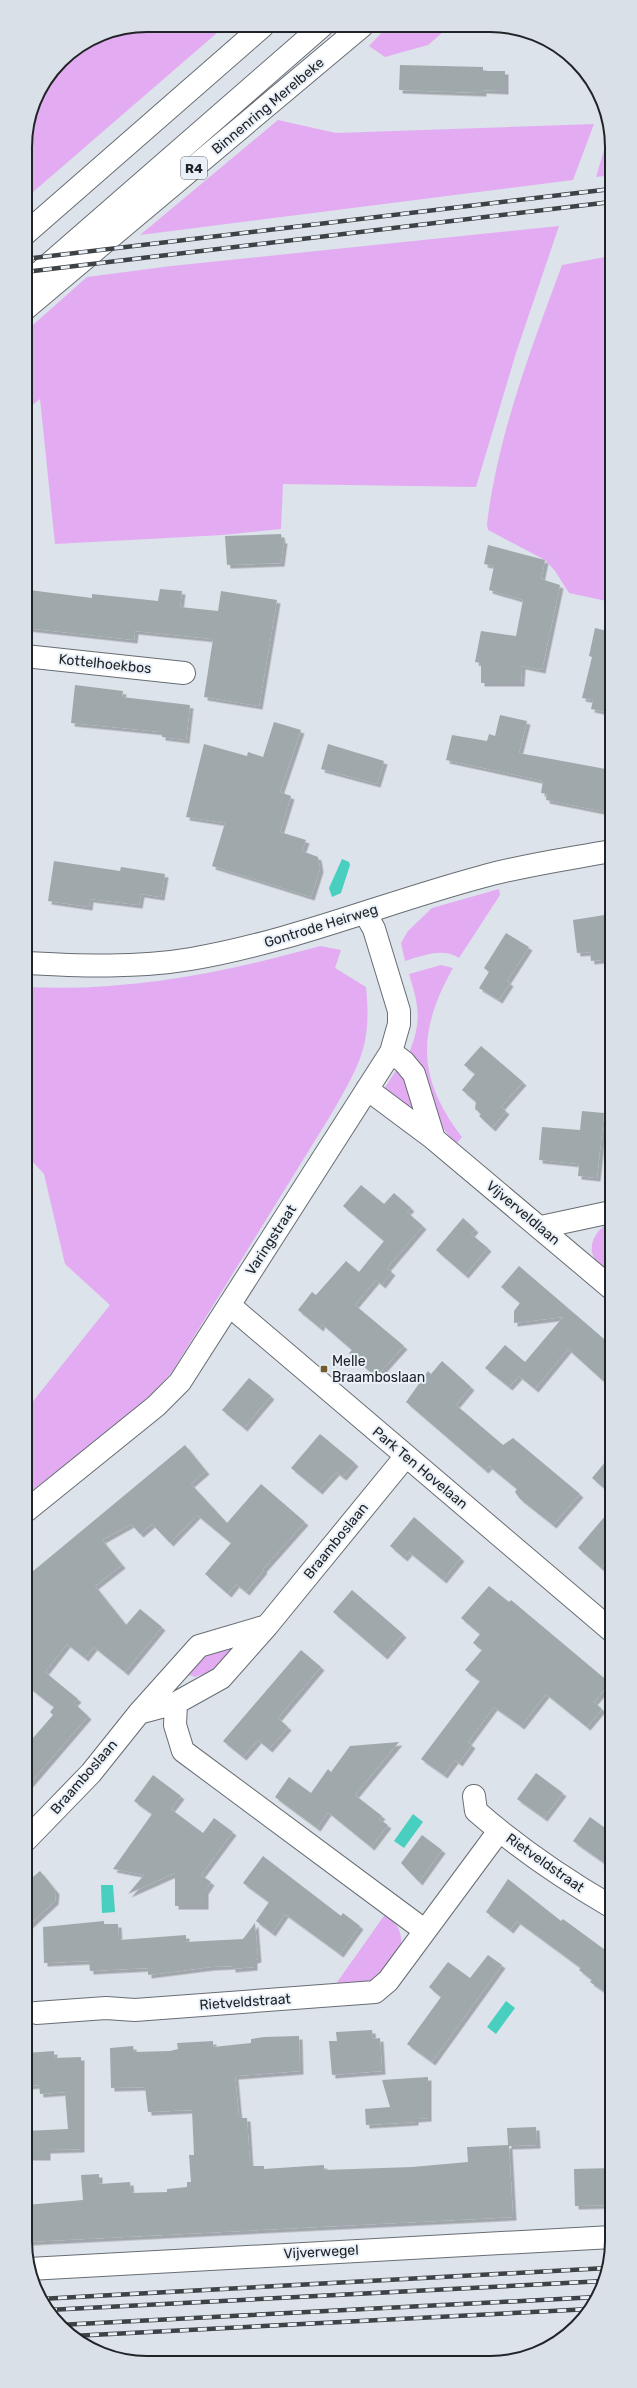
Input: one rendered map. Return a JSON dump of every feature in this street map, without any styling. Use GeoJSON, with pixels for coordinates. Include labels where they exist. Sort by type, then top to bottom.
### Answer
{"type":"FeatureCollection","features":[{"type":"Feature","properties":{"kind":"main road"},"geometry":{"type":"LineString","coordinates":[[32,228],[257,32]]}},
{"type":"Feature","properties":{"kind":"main road"},"geometry":{"type":"LineString","coordinates":[[32,279],[315,32]]}},
{"type":"Feature","properties":{"kind":"main road","name":"Binnenring Merelbeke"},"geometry":{"type":"LineString","coordinates":[[32,303],[355,32]]}},
{"type":"Feature","properties":{"kind":"main road","name":"Kottelhoekbos"},"geometry":{"type":"LineString","coordinates":[[32,657],[184,673]]}},
{"type":"Feature","properties":{"kind":"main road","name":"Gontrode Heirweg"},"geometry":{"type":"LineString","coordinates":[[32,963],[88,966],[190,959],[249,947],[365,913],[482,876],[605,852]]}},
{"type":"Feature","properties":{"kind":"main road","name":"Varingstraat"},"geometry":{"type":"LineString","coordinates":[[32,1506],[156,1406],[180,1382],[391,1052],[399,1024],[399,1011],[374,929],[365,913]]}},
{"type":"Feature","properties":{"kind":"main road"},"geometry":{"type":"LineString","coordinates":[[391,1052],[404,1062],[414,1074],[434,1139]]}},
{"type":"Feature","properties":{"kind":"main road","name":"Vijverveldlaan"},"geometry":{"type":"LineString","coordinates":[[367,1089],[434,1139],[541,1227],[605,1283]]}},
{"type":"Feature","properties":{"kind":"main road"},"geometry":{"type":"LineString","coordinates":[[541,1227],[605,1213]]}},
{"type":"Feature","properties":{"kind":"main road","name":"Park Ten Hovelaan"},"geometry":{"type":"LineString","coordinates":[[229,1305],[605,1625]]}},
{"type":"Feature","properties":{"kind":"main road","name":"Braamboslaan"},"geometry":{"type":"LineString","coordinates":[[139,1713],[176,1703],[221,1678],[267,1626],[406,1456]]}},
{"type":"Feature","properties":{"kind":"main road","name":"Braamboslaan"},"geometry":{"type":"LineString","coordinates":[[32,1834],[90,1773],[139,1713],[198,1646],[267,1626]]}},
{"type":"Feature","properties":{"kind":"main road"},"geometry":{"type":"LineString","coordinates":[[176,1703],[175,1725],[183,1751],[424,1930]]}},
{"type":"Feature","properties":{"kind":"main road","name":"Rietveldstraat"},"geometry":{"type":"LineString","coordinates":[[474,1796],[476,1811],[499,1831],[584,1890],[605,1903]]}},
{"type":"Feature","properties":{"kind":"main road","name":"Rietveldstraat"},"geometry":{"type":"LineString","coordinates":[[36,2013],[106,2008],[135,2010],[375,1992],[388,1981],[424,1930],[499,1831]]}},
{"type":"Feature","properties":{"kind":"main road","name":"Vijverwegel"},"geometry":{"type":"LineString","coordinates":[[35,2268],[605,2237]]}},
{"type":"Feature","properties":{"kind":"shaded area"},"geometry":{"type":"Polygon","coordinates":[[[218,32],[32,193],[32,139],[36,117],[47,89],[71,60],[89,47],[110,38],[132,33],[218,32]]]}},
{"type":"Feature","properties":{"kind":"shaded area"},"geometry":{"type":"Polygon","coordinates":[[[382,32],[443,32],[428,45],[385,57],[369,46],[382,32]]]}},
{"type":"Feature","properties":{"kind":"shaded area"},"geometry":{"type":"Polygon","coordinates":[[[278,120],[336,133],[594,124],[573,180],[140,235],[278,120]]]}},
{"type":"Feature","properties":{"kind":"shaded area"},"geometry":{"type":"Polygon","coordinates":[[[605,147],[605,176],[596,177],[605,147]]]}},
{"type":"Feature","properties":{"kind":"shaded area"},"geometry":{"type":"Polygon","coordinates":[[[559,226],[516,353],[476,487],[283,484],[281,529],[223,535],[55,544],[40,399],[32,405],[32,326],[87,277],[171,266],[559,226]]]}},
{"type":"Feature","properties":{"kind":"shaded area"},"geometry":{"type":"Polygon","coordinates":[[[605,257],[605,601],[569,593],[555,571],[545,560],[488,530],[487,524],[492,490],[507,425],[539,328],[562,265],[605,257]]]}},
{"type":"Feature","properties":{"kind":"shaded area"},"geometry":{"type":"Polygon","coordinates":[[[342,859],[349,862],[350,865],[341,893],[332,897],[329,888],[342,859]]]}},
{"type":"Feature","properties":{"kind":"shaded area"},"geometry":{"type":"Polygon","coordinates":[[[499,889],[500,895],[459,958],[446,953],[439,953],[425,955],[405,961],[401,943],[408,931],[432,908],[499,889]]]}},
{"type":"Feature","properties":{"kind":"shaded area"},"geometry":{"type":"Polygon","coordinates":[[[320,946],[341,950],[335,968],[366,987],[367,1024],[362,1053],[357,1067],[332,1113],[172,1372],[138,1409],[32,1490],[32,1402],[110,1305],[65,1264],[44,1174],[32,1161],[32,987],[64,988],[138,983],[211,972],[320,946]]]}},
{"type":"Feature","properties":{"kind":"shaded area"},"geometry":{"type":"Polygon","coordinates":[[[441,965],[453,968],[441,991],[433,1013],[428,1034],[427,1054],[430,1074],[437,1095],[447,1115],[462,1137],[456,1144],[441,1126],[409,1053],[416,1032],[418,1014],[415,995],[409,974],[441,965]]]}},
{"type":"Feature","properties":{"kind":"shaded area"},"geometry":{"type":"Polygon","coordinates":[[[396,1070],[403,1073],[425,1121],[383,1091],[396,1070]]]}},
{"type":"Feature","properties":{"kind":"shaded area"},"geometry":{"type":"Polygon","coordinates":[[[605,1226],[605,1272],[596,1261],[592,1249],[594,1238],[605,1226]]]}},
{"type":"Feature","properties":{"kind":"shaded area"},"geometry":{"type":"Polygon","coordinates":[[[231,1647],[232,1652],[217,1669],[195,1677],[189,1675],[188,1673],[200,1656],[231,1647]]]}},
{"type":"Feature","properties":{"kind":"shaded area"},"geometry":{"type":"Polygon","coordinates":[[[413,1814],[423,1822],[404,1848],[394,1841],[413,1814]]]}},
{"type":"Feature","properties":{"kind":"shaded area"},"geometry":{"type":"Polygon","coordinates":[[[101,1885],[113,1885],[115,1912],[102,1913],[101,1885]]]}},
{"type":"Feature","properties":{"kind":"shaded area"},"geometry":{"type":"Polygon","coordinates":[[[386,1913],[400,1933],[401,1942],[399,1951],[394,1959],[371,1984],[333,1988],[386,1913]]]}},
{"type":"Feature","properties":{"kind":"shaded area"},"geometry":{"type":"Polygon","coordinates":[[[506,2001],[515,2008],[496,2034],[487,2027],[506,2001]]]}},
{"type":"Feature","properties":{"kind":"building"},"geometry":{"type":"Polygon","coordinates":[[[400,65],[483,67],[483,71],[505,71],[505,91],[483,90],[483,93],[399,90],[400,65]]]}},
{"type":"Feature","properties":{"kind":"building"},"geometry":{"type":"Polygon","coordinates":[[[281,534],[282,540],[284,540],[281,563],[227,565],[225,536],[281,534]]]}},
{"type":"Feature","properties":{"kind":"building"},"geometry":{"type":"Polygon","coordinates":[[[488,545],[545,560],[541,579],[560,585],[542,670],[522,666],[521,683],[481,683],[481,663],[475,662],[481,631],[516,636],[523,600],[489,590],[494,566],[484,564],[488,545]]]}},
{"type":"Feature","properties":{"kind":"building"},"geometry":{"type":"Polygon","coordinates":[[[160,589],[182,591],[180,607],[218,611],[221,591],[277,600],[259,706],[204,697],[213,639],[135,631],[134,640],[32,629],[32,590],[92,598],[92,594],[158,601],[160,589]]]}},
{"type":"Feature","properties":{"kind":"building"},"geometry":{"type":"Polygon","coordinates":[[[595,628],[605,630],[605,712],[591,709],[593,700],[582,698],[592,657],[589,656],[595,628]]]}},
{"type":"Feature","properties":{"kind":"building"},"geometry":{"type":"Polygon","coordinates":[[[75,685],[123,691],[122,697],[190,705],[186,740],[162,737],[162,732],[71,723],[75,685]]]}},
{"type":"Feature","properties":{"kind":"building"},"geometry":{"type":"Polygon","coordinates":[[[500,715],[527,721],[519,753],[605,769],[605,812],[546,800],[547,794],[541,793],[543,781],[446,760],[452,735],[487,741],[489,734],[495,736],[500,715]]]}},
{"type":"Feature","properties":{"kind":"building"},"geometry":{"type":"Polygon","coordinates":[[[274,722],[301,730],[280,792],[291,796],[280,832],[306,840],[302,851],[318,857],[320,869],[311,897],[212,866],[225,823],[186,817],[204,744],[247,756],[248,752],[263,757],[274,722]]]}},
{"type":"Feature","properties":{"kind":"building"},"geometry":{"type":"Polygon","coordinates":[[[328,744],[384,761],[377,784],[321,769],[328,744]]]}},
{"type":"Feature","properties":{"kind":"building"},"geometry":{"type":"Polygon","coordinates":[[[54,861],[120,871],[121,867],[165,874],[161,897],[141,894],[139,905],[90,899],[89,907],[48,901],[54,861]]]}},
{"type":"Feature","properties":{"kind":"building"},"geometry":{"type":"Polygon","coordinates":[[[605,915],[605,960],[591,961],[590,952],[577,953],[573,920],[605,915]]]}},
{"type":"Feature","properties":{"kind":"building"},"geometry":{"type":"Polygon","coordinates":[[[506,933],[529,947],[507,981],[510,983],[499,1000],[479,988],[489,972],[484,968],[506,933]]]}},
{"type":"Feature","properties":{"kind":"building"},"geometry":{"type":"Polygon","coordinates":[[[481,1046],[523,1082],[501,1107],[506,1111],[492,1128],[479,1116],[481,1114],[475,1109],[476,1102],[462,1090],[475,1074],[464,1065],[481,1046]]]}},
{"type":"Feature","properties":{"kind":"building"},"geometry":{"type":"Polygon","coordinates":[[[582,1111],[604,1113],[597,1178],[578,1176],[579,1164],[539,1160],[542,1127],[580,1130],[582,1111]]]}},
{"type":"Feature","properties":{"kind":"building"},"geometry":{"type":"Polygon","coordinates":[[[361,1185],[384,1204],[394,1193],[411,1208],[407,1212],[423,1226],[387,1268],[392,1272],[382,1285],[376,1280],[355,1305],[404,1346],[376,1377],[349,1353],[352,1350],[322,1324],[320,1328],[298,1310],[312,1292],[316,1295],[346,1261],[359,1272],[384,1241],[343,1206],[361,1185]]]}},
{"type":"Feature","properties":{"kind":"building"},"geometry":{"type":"Polygon","coordinates":[[[463,1218],[475,1229],[471,1234],[488,1248],[465,1275],[436,1250],[463,1218]]]}},
{"type":"Feature","properties":{"kind":"building"},"geometry":{"type":"Polygon","coordinates":[[[519,1266],[605,1340],[605,1383],[568,1349],[535,1389],[519,1376],[509,1387],[485,1368],[505,1345],[525,1362],[563,1317],[514,1323],[514,1311],[520,1303],[501,1287],[519,1266]]]}},
{"type":"Feature","properties":{"kind":"building"},"geometry":{"type":"Polygon","coordinates":[[[442,1361],[471,1387],[456,1405],[503,1445],[513,1438],[580,1494],[553,1525],[520,1499],[515,1492],[517,1489],[489,1466],[485,1470],[406,1402],[428,1371],[431,1374],[442,1361]]]}},
{"type":"Feature","properties":{"kind":"building"},"geometry":{"type":"Polygon","coordinates":[[[249,1378],[271,1396],[244,1428],[222,1410],[249,1378]]]}},
{"type":"Feature","properties":{"kind":"building"},"geometry":{"type":"Polygon","coordinates":[[[320,1434],[355,1463],[343,1477],[336,1472],[319,1491],[291,1468],[320,1434]]]}},
{"type":"Feature","properties":{"kind":"building"},"geometry":{"type":"Polygon","coordinates":[[[185,1445],[206,1471],[191,1484],[227,1523],[261,1484],[305,1522],[263,1569],[264,1570],[246,1592],[236,1584],[228,1594],[205,1574],[231,1543],[197,1515],[170,1543],[152,1524],[140,1534],[131,1524],[102,1540],[122,1565],[95,1586],[126,1625],[140,1609],[162,1627],[125,1672],[94,1647],[85,1658],[67,1644],[45,1672],[78,1699],[74,1703],[88,1716],[32,1781],[32,1739],[53,1715],[50,1712],[54,1707],[32,1690],[32,1572],[185,1445]]]}},
{"type":"Feature","properties":{"kind":"building"},"geometry":{"type":"Polygon","coordinates":[[[605,1462],[605,1489],[592,1478],[605,1462]]]}},
{"type":"Feature","properties":{"kind":"building"},"geometry":{"type":"Polygon","coordinates":[[[605,1516],[605,1563],[601,1568],[578,1548],[605,1516]]]}},
{"type":"Feature","properties":{"kind":"building"},"geometry":{"type":"Polygon","coordinates":[[[414,1517],[461,1558],[443,1580],[409,1552],[404,1558],[390,1546],[414,1517]]]}},
{"type":"Feature","properties":{"kind":"building"},"geometry":{"type":"Polygon","coordinates":[[[489,1586],[509,1602],[511,1600],[605,1679],[605,1689],[594,1702],[602,1709],[587,1727],[546,1694],[521,1726],[494,1707],[468,1742],[472,1745],[459,1763],[455,1760],[444,1775],[421,1759],[480,1681],[465,1670],[482,1650],[473,1643],[480,1634],[461,1618],[489,1586]]]}},
{"type":"Feature","properties":{"kind":"building"},"geometry":{"type":"Polygon","coordinates":[[[352,1590],[403,1634],[384,1656],[333,1612],[352,1590]]]}},
{"type":"Feature","properties":{"kind":"building"},"geometry":{"type":"Polygon","coordinates":[[[301,1650],[321,1667],[278,1718],[288,1727],[269,1749],[258,1740],[243,1757],[223,1741],[301,1650]]]}},
{"type":"Feature","properties":{"kind":"building"},"geometry":{"type":"Polygon","coordinates":[[[399,1742],[355,1795],[382,1816],[379,1819],[388,1825],[371,1847],[328,1812],[317,1828],[275,1797],[289,1777],[311,1793],[328,1769],[331,1772],[350,1746],[399,1742]]]}},
{"type":"Feature","properties":{"kind":"building"},"geometry":{"type":"Polygon","coordinates":[[[536,1773],[563,1793],[544,1818],[517,1799],[536,1773]]]}},
{"type":"Feature","properties":{"kind":"building"},"geometry":{"type":"Polygon","coordinates":[[[153,1775],[181,1796],[171,1809],[203,1833],[214,1818],[233,1832],[201,1875],[211,1882],[205,1891],[205,1906],[175,1906],[175,1873],[128,1894],[144,1875],[113,1869],[152,1814],[134,1801],[153,1775]]]}},
{"type":"Feature","properties":{"kind":"building"},"geometry":{"type":"Polygon","coordinates":[[[590,1817],[605,1828],[605,1860],[603,1862],[573,1841],[590,1817]]]}},
{"type":"Feature","properties":{"kind":"building"},"geometry":{"type":"Polygon","coordinates":[[[422,1835],[442,1850],[419,1882],[401,1863],[422,1835]]]}},
{"type":"Feature","properties":{"kind":"building"},"geometry":{"type":"Polygon","coordinates":[[[263,1856],[341,1916],[343,1913],[360,1926],[340,1954],[285,1914],[272,1933],[256,1921],[269,1902],[243,1883],[263,1856]]]}},
{"type":"Feature","properties":{"kind":"building"},"geometry":{"type":"Polygon","coordinates":[[[40,1871],[56,1891],[55,1901],[32,1922],[32,1878],[40,1871]]]}},
{"type":"Feature","properties":{"kind":"building"},"geometry":{"type":"Polygon","coordinates":[[[508,1879],[561,1921],[563,1919],[605,1950],[605,1992],[590,1982],[592,1980],[579,1970],[581,1968],[517,1921],[510,1930],[486,1912],[508,1879]]]}},
{"type":"Feature","properties":{"kind":"building"},"geometry":{"type":"Polygon","coordinates":[[[104,1921],[104,1924],[118,1924],[119,1940],[186,1935],[186,1942],[243,1939],[255,1923],[258,1959],[254,1960],[254,1967],[232,1969],[232,1966],[211,1967],[148,1975],[148,1968],[90,1971],[89,1961],[44,1963],[43,1927],[104,1921]]]}},
{"type":"Feature","properties":{"kind":"building"},"geometry":{"type":"Polygon","coordinates":[[[488,1955],[502,1965],[432,2062],[407,2044],[441,1997],[429,1987],[448,1962],[470,1978],[488,1955]]]}},
{"type":"Feature","properties":{"kind":"building"},"geometry":{"type":"Polygon","coordinates":[[[372,2030],[373,2039],[380,2038],[382,2071],[332,2075],[329,2041],[337,2041],[336,2032],[372,2030]]]}},
{"type":"Feature","properties":{"kind":"building"},"geometry":{"type":"Polygon","coordinates":[[[299,2036],[300,2071],[235,2076],[239,2118],[247,2118],[250,2166],[264,2166],[264,2169],[324,2165],[324,2170],[412,2167],[468,2162],[467,2147],[508,2145],[507,2128],[536,2127],[537,2145],[509,2146],[513,2217],[32,2242],[32,2204],[83,2200],[81,2175],[99,2174],[99,2184],[130,2182],[131,2193],[167,2192],[167,2189],[187,2187],[187,2182],[191,2182],[189,2155],[194,2155],[192,2110],[148,2112],[145,2087],[111,2088],[110,2048],[133,2046],[134,2052],[170,2051],[178,2049],[177,2043],[213,2041],[213,2047],[251,2043],[251,2039],[299,2036]]]}},
{"type":"Feature","properties":{"kind":"building"},"geometry":{"type":"Polygon","coordinates":[[[54,2051],[54,2058],[81,2057],[81,2149],[47,2150],[47,2157],[32,2157],[32,2131],[68,2129],[65,2092],[40,2094],[39,2085],[32,2086],[32,2053],[54,2051]]]}},
{"type":"Feature","properties":{"kind":"building"},"geometry":{"type":"Polygon","coordinates":[[[428,2077],[428,2118],[415,2119],[415,2122],[366,2125],[365,2109],[390,2107],[382,2080],[428,2077]]]}},
{"type":"Feature","properties":{"kind":"building"},"geometry":{"type":"Polygon","coordinates":[[[605,2168],[605,2205],[575,2206],[574,2169],[605,2168]]]}},
{"type":"Feature","properties":{"kind":"railway"},"geometry":{"type":"LineString","coordinates":[[32,258],[605,190]]}},
{"type":"Feature","properties":{"kind":"railway"},"geometry":{"type":"LineString","coordinates":[[32,271],[605,203]]}},
{"type":"Feature","properties":{"kind":"railway"},"geometry":{"type":"LineString","coordinates":[[47,2299],[602,2268]]}},
{"type":"Feature","properties":{"kind":"railway"},"geometry":{"type":"LineString","coordinates":[[55,2310],[597,2281]]}},
{"type":"Feature","properties":{"kind":"railway"},"geometry":{"type":"LineString","coordinates":[[69,2324],[591,2297]]}},
{"type":"Feature","properties":{"kind":"railway"},"geometry":{"type":"LineString","coordinates":[[82,2335],[582,2309]]}},
{"type":"Feature","properties":{"kind":"place","name":"Melle Braamboslaan"},"geometry":{"type":"Point","coordinates":[324,1369]}}]}
